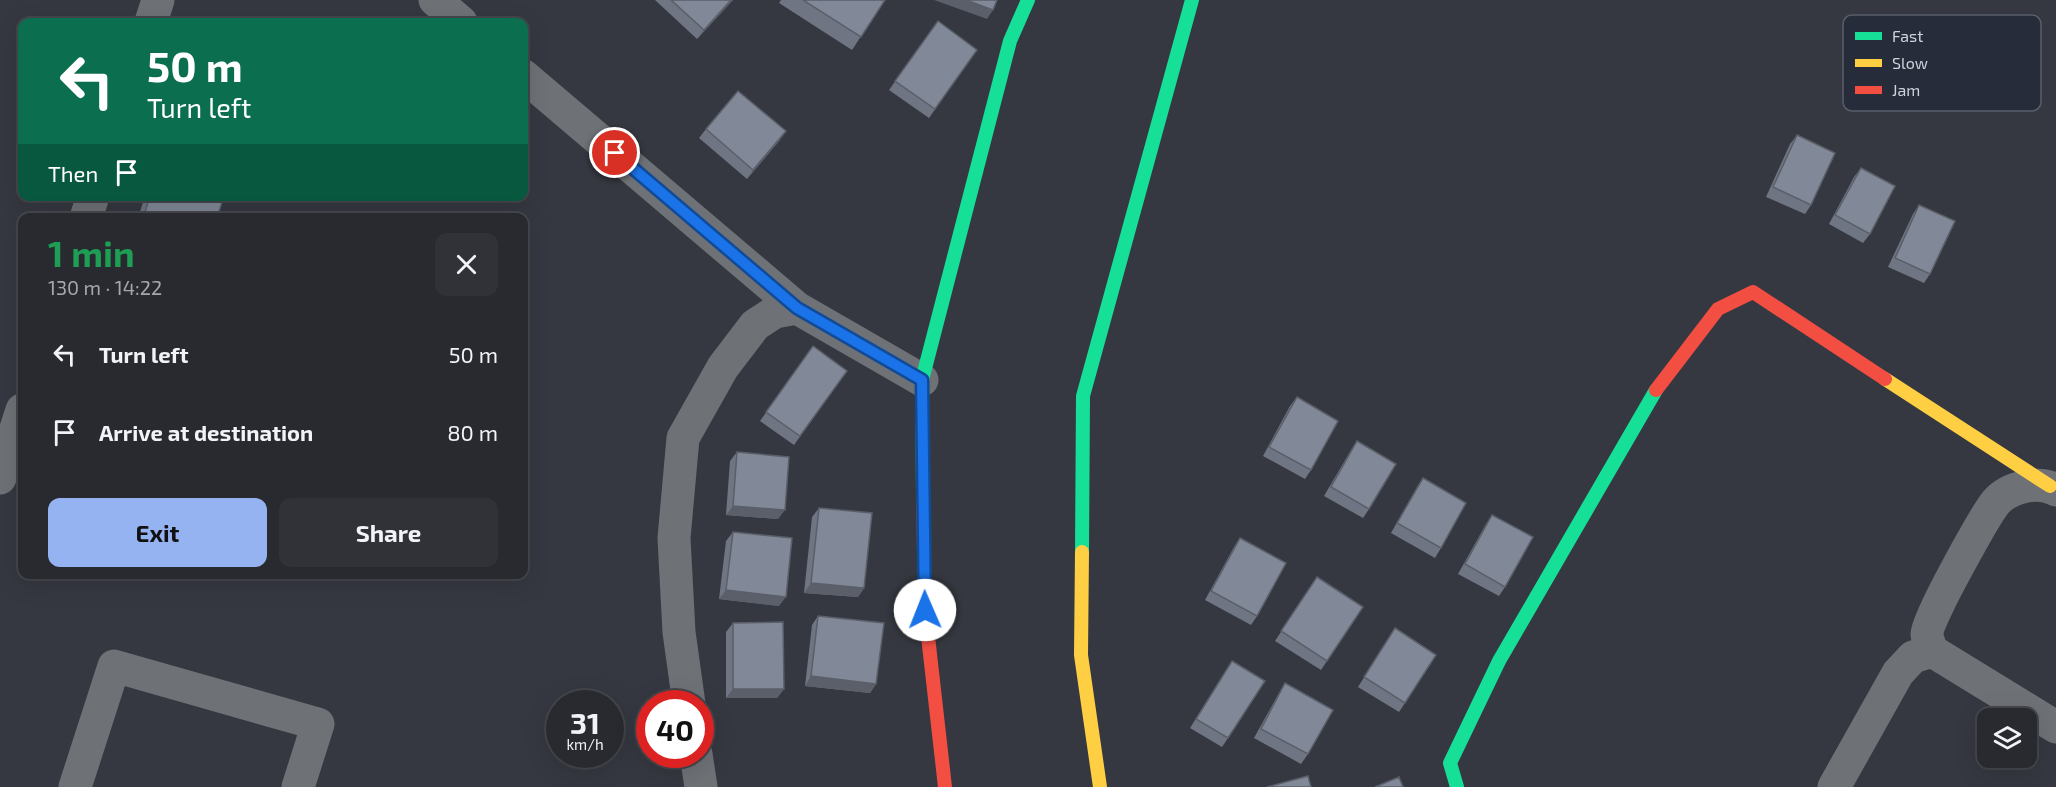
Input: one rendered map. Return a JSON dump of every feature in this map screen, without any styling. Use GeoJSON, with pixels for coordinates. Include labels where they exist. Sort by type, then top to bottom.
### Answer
{"type":"FeatureCollection","features":[{"type":"Feature","properties":{"kind":"street"},"geometry":{"type":"LineString","coordinates":[[152,18],[158,0]]}},
{"type":"Feature","properties":{"kind":"street"},"geometry":{"type":"LineString","coordinates":[[435,0],[456,18]]}},
{"type":"Feature","properties":{"kind":"street"},"geometry":{"type":"LineString","coordinates":[[945,787],[925,610],[922,380],[1010,40],[1028,0]]}},
{"type":"Feature","properties":{"kind":"street"},"geometry":{"type":"LineString","coordinates":[[1100,787],[1081,655],[1083,396],[1192,0]]}},
{"type":"Feature","properties":{"kind":"street"},"geometry":{"type":"LineString","coordinates":[[528,79],[797,308],[922,380]]}},
{"type":"Feature","properties":{"kind":"street"},"geometry":{"type":"LineString","coordinates":[[1457,787],[1450,763],[1498,661],[1662,380],[1718,309],[1753,291],[2053,488]]}},
{"type":"Feature","properties":{"kind":"street"},"geometry":{"type":"LineString","coordinates":[[687,690],[679,632],[674,538],[683,438],[723,367],[755,326],[775,312],[797,308]]}},
{"type":"Feature","properties":{"kind":"street"},"geometry":{"type":"LineString","coordinates":[[0,478],[18,422]]}},
{"type":"Feature","properties":{"kind":"street"},"geometry":{"type":"LineString","coordinates":[[2053,488],[2017,488],[1997,502],[1938,605],[1926,632],[1932,651],[2056,727]]}},
{"type":"Feature","properties":{"kind":"street"},"geometry":{"type":"LineString","coordinates":[[1834,787],[1898,672],[1913,657],[1932,651]]}},
{"type":"Feature","properties":{"kind":"street"},"geometry":{"type":"LineString","coordinates":[[75,787],[114,666],[318,724],[298,787]]}},
{"type":"Feature","properties":{"kind":"street"},"geometry":{"type":"LineString","coordinates":[[698,768],[701,787]]}},
{"type":"Feature","properties":{"kind":"building"},"geometry":{"type":"Polygon","coordinates":[[[671,0],[731,0],[704,30],[671,0]]]}},
{"type":"Feature","properties":{"kind":"building"},"geometry":{"type":"Polygon","coordinates":[[[803,0],[885,0],[861,37],[803,0]]]}},
{"type":"Feature","properties":{"kind":"building"},"geometry":{"type":"Polygon","coordinates":[[[966,0],[997,0],[993,10],[966,0]]]}},
{"type":"Feature","properties":{"kind":"building"},"geometry":{"type":"Polygon","coordinates":[[[938,21],[977,50],[935,109],[895,81],[938,21]]]}},
{"type":"Feature","properties":{"kind":"building"},"geometry":{"type":"Polygon","coordinates":[[[738,91],[786,131],[753,170],[706,129],[738,91]]]}},
{"type":"Feature","properties":{"kind":"building"},"geometry":{"type":"Polygon","coordinates":[[[1797,135],[1835,153],[1811,205],[1773,187],[1797,135]]]}},
{"type":"Feature","properties":{"kind":"building"},"geometry":{"type":"Polygon","coordinates":[[[1861,168],[1895,186],[1870,234],[1835,215],[1861,168]]]}},
{"type":"Feature","properties":{"kind":"building"},"geometry":{"type":"Polygon","coordinates":[[[148,201],[222,201],[219,213],[145,213],[148,201]]]}},
{"type":"Feature","properties":{"kind":"building"},"geometry":{"type":"Polygon","coordinates":[[[1919,205],[1955,221],[1930,274],[1895,258],[1919,205]]]}},
{"type":"Feature","properties":{"kind":"building"},"geometry":{"type":"Polygon","coordinates":[[[813,346],[847,371],[800,436],[766,412],[813,346]]]}},
{"type":"Feature","properties":{"kind":"building"},"geometry":{"type":"Polygon","coordinates":[[[1297,397],[1338,421],[1311,470],[1269,447],[1297,397]]]}},
{"type":"Feature","properties":{"kind":"building"},"geometry":{"type":"Polygon","coordinates":[[[1357,441],[1396,464],[1369,509],[1331,487],[1357,441]]]}},
{"type":"Feature","properties":{"kind":"building"},"geometry":{"type":"Polygon","coordinates":[[[737,452],[789,457],[785,510],[733,506],[737,452]]]}},
{"type":"Feature","properties":{"kind":"building"},"geometry":{"type":"Polygon","coordinates":[[[1423,478],[1466,503],[1441,548],[1397,523],[1423,478]]]}},
{"type":"Feature","properties":{"kind":"building"},"geometry":{"type":"Polygon","coordinates":[[[819,508],[872,513],[864,588],[811,583],[819,508]]]}},
{"type":"Feature","properties":{"kind":"building"},"geometry":{"type":"Polygon","coordinates":[[[1492,515],[1533,537],[1505,587],[1465,564],[1492,515]]]}},
{"type":"Feature","properties":{"kind":"building"},"geometry":{"type":"Polygon","coordinates":[[[733,532],[792,538],[786,597],[726,590],[733,532]]]}},
{"type":"Feature","properties":{"kind":"building"},"geometry":{"type":"Polygon","coordinates":[[[1240,538],[1286,563],[1257,616],[1211,591],[1240,538]]]}},
{"type":"Feature","properties":{"kind":"building"},"geometry":{"type":"Polygon","coordinates":[[[1317,577],[1363,607],[1327,661],[1281,631],[1317,577]]]}},
{"type":"Feature","properties":{"kind":"building"},"geometry":{"type":"Polygon","coordinates":[[[818,616],[884,623],[876,684],[811,676],[818,616]]]}},
{"type":"Feature","properties":{"kind":"building"},"geometry":{"type":"Polygon","coordinates":[[[783,622],[784,689],[733,689],[733,623],[783,622]]]}},
{"type":"Feature","properties":{"kind":"building"},"geometry":{"type":"Polygon","coordinates":[[[1395,628],[1436,655],[1405,703],[1364,677],[1395,628]]]}},
{"type":"Feature","properties":{"kind":"building"},"geometry":{"type":"Polygon","coordinates":[[[1232,661],[1265,681],[1228,738],[1196,719],[1232,661]]]}},
{"type":"Feature","properties":{"kind":"building"},"geometry":{"type":"Polygon","coordinates":[[[1285,683],[1333,710],[1308,754],[1261,729],[1285,683]]]}},
{"type":"Feature","properties":{"kind":"building"},"geometry":{"type":"Polygon","coordinates":[[[1308,776],[1311,787],[1267,787],[1308,776]]]}},
{"type":"Feature","properties":{"kind":"building"},"geometry":{"type":"Polygon","coordinates":[[[1399,777],[1403,787],[1375,787],[1399,777]]]}},
{"type":"Feature","properties":{"kind":"traffic: fast"},"geometry":{"type":"LineString","coordinates":[[923,494],[922,380],[1010,41],[1028,0]]}},
{"type":"Feature","properties":{"kind":"traffic: fast"},"geometry":{"type":"LineString","coordinates":[[1082,552],[1083,396],[1192,0]]}},
{"type":"Feature","properties":{"kind":"traffic: fast"},"geometry":{"type":"LineString","coordinates":[[1457,787],[1450,763],[1499,661],[1656,390]]}},
{"type":"Feature","properties":{"kind":"traffic: slow"},"geometry":{"type":"LineString","coordinates":[[1885,379],[2050,486]]}},
{"type":"Feature","properties":{"kind":"traffic: slow"},"geometry":{"type":"LineString","coordinates":[[1082,552],[1081,655],[1100,787]]}},
{"type":"Feature","properties":{"kind":"traffic: jam"},"geometry":{"type":"LineString","coordinates":[[1656,390],[1718,309],[1753,292],[1885,379]]}},
{"type":"Feature","properties":{"kind":"traffic: jam"},"geometry":{"type":"LineString","coordinates":[[923,494],[925,610],[945,787]]}},
{"type":"Feature","properties":{"kind":"route"},"geometry":{"type":"LineString","coordinates":[[615,153],[797,308],[922,380],[925,610]]}}]}
